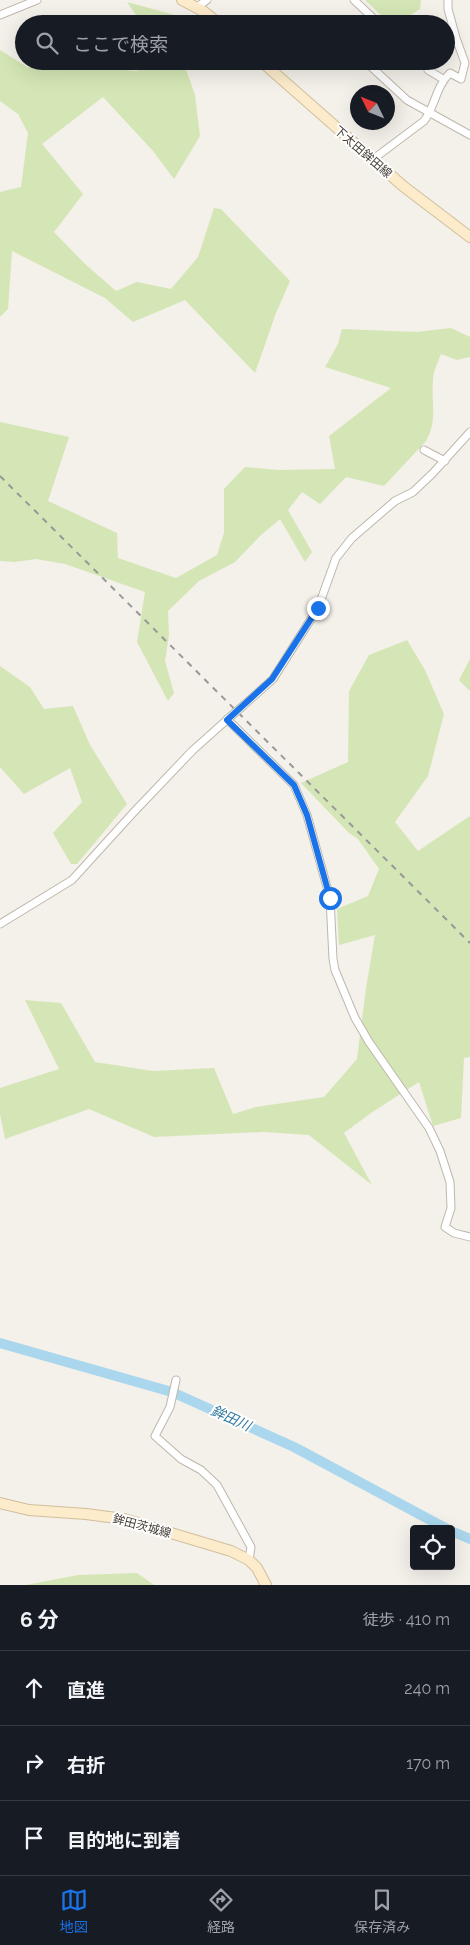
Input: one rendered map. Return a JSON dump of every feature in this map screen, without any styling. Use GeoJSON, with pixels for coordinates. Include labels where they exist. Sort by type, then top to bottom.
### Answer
{"type":"FeatureCollection","features":[{"type":"Feature","properties":{"kind":"main road"},"geometry":{"type":"LineString","coordinates":[[182,0],[207,15]]}},
{"type":"Feature","properties":{"kind":"main road","name":"下太田鉾田線"},"geometry":{"type":"LineString","coordinates":[[271,70],[403,186],[470,236]]}},
{"type":"Feature","properties":{"kind":"main road","name":"鉾田茨城線"},"geometry":{"type":"LineString","coordinates":[[0,1502],[29,1510],[124,1519],[231,1550],[249,1560],[257,1568],[266,1585]]}},
{"type":"Feature","properties":{"kind":"street"},"geometry":{"type":"LineString","coordinates":[[0,15],[38,0]]}},
{"type":"Feature","properties":{"kind":"street"},"geometry":{"type":"LineString","coordinates":[[197,8],[207,0]]}},
{"type":"Feature","properties":{"kind":"street"},"geometry":{"type":"LineString","coordinates":[[354,0],[370,15]]}},
{"type":"Feature","properties":{"kind":"street"},"geometry":{"type":"LineString","coordinates":[[448,0],[450,15]]}},
{"type":"Feature","properties":{"kind":"street"},"geometry":{"type":"LineString","coordinates":[[372,160],[424,121],[430,113],[443,79],[450,74],[462,78],[465,63],[455,34]]}},
{"type":"Feature","properties":{"kind":"street"},"geometry":{"type":"LineString","coordinates":[[375,70],[407,100],[470,135]]}},
{"type":"Feature","properties":{"kind":"street"},"geometry":{"type":"LineString","coordinates":[[428,70],[443,79]]}},
{"type":"Feature","properties":{"kind":"street"},"geometry":{"type":"LineString","coordinates":[[0,924],[72,880],[192,752],[272,679],[318,608],[336,558],[352,538],[395,501],[413,492],[445,461],[470,432]]}},
{"type":"Feature","properties":{"kind":"street"},"geometry":{"type":"LineString","coordinates":[[424,450],[445,461]]}},
{"type":"Feature","properties":{"kind":"street"},"geometry":{"type":"LineString","coordinates":[[228,718],[294,785],[307,815],[330,898],[333,959],[342,989],[364,1034],[425,1122],[440,1150],[451,1188],[452,1208],[445,1227],[454,1233],[470,1237]]}},
{"type":"Feature","properties":{"kind":"street"},"geometry":{"type":"LineString","coordinates":[[176,1380],[170,1407],[155,1436],[181,1459],[201,1470],[217,1486],[251,1547],[249,1560]]}},
{"type":"Feature","properties":{"kind":"green space"},"geometry":{"type":"Polygon","coordinates":[[[365,0],[421,0],[420,9],[410,15],[381,15],[365,0]]]}},
{"type":"Feature","properties":{"kind":"green space"},"geometry":{"type":"Polygon","coordinates":[[[127,2],[175,15],[136,15],[127,2]]]}},
{"type":"Feature","properties":{"kind":"green space"},"geometry":{"type":"Polygon","coordinates":[[[0,50],[15,59],[15,70],[186,70],[195,95],[200,136],[174,179],[153,151],[103,97],[42,144],[83,194],[54,232],[84,263],[116,291],[137,282],[171,289],[198,257],[214,208],[221,209],[290,281],[276,313],[255,373],[185,300],[133,322],[105,298],[12,251],[8,309],[0,317],[0,192],[21,187],[28,133],[18,114],[0,101],[0,50]]]}},
{"type":"Feature","properties":{"kind":"green space"},"geometry":{"type":"Polygon","coordinates":[[[451,328],[470,337],[470,357],[457,360],[441,354],[433,377],[433,418],[430,433],[426,441],[384,486],[346,477],[320,504],[302,492],[288,510],[312,552],[305,562],[280,519],[260,536],[235,562],[199,581],[168,611],[169,635],[165,661],[174,693],[168,701],[137,642],[145,592],[65,564],[36,559],[15,562],[0,561],[0,422],[69,437],[48,501],[117,533],[118,558],[176,578],[217,555],[224,533],[224,489],[245,467],[278,470],[335,469],[329,436],[391,388],[325,367],[338,344],[342,329],[417,332],[451,328]]]}},
{"type":"Feature","properties":{"kind":"green space"},"geometry":{"type":"Polygon","coordinates":[[[407,640],[425,670],[444,714],[428,776],[395,822],[418,851],[470,816],[470,1057],[464,1058],[461,1118],[433,1126],[419,1082],[344,1133],[372,1185],[309,1135],[263,1132],[154,1137],[89,1109],[5,1139],[0,1114],[0,1088],[59,1069],[25,1000],[61,1003],[95,1062],[153,1071],[214,1068],[233,1114],[256,1107],[324,1097],[357,1059],[375,935],[339,945],[337,909],[368,896],[379,869],[358,839],[349,833],[301,783],[348,762],[349,691],[369,655],[407,640]]]}},
{"type":"Feature","properties":{"kind":"green space"},"geometry":{"type":"Polygon","coordinates":[[[470,659],[470,691],[459,680],[470,659]]]}},
{"type":"Feature","properties":{"kind":"green space"},"geometry":{"type":"Polygon","coordinates":[[[0,666],[30,687],[44,709],[73,706],[90,745],[127,804],[77,864],[71,864],[53,833],[82,802],[70,768],[24,794],[0,767],[0,666]]]}},
{"type":"Feature","properties":{"kind":"green space"},"geometry":{"type":"Polygon","coordinates":[[[137,1573],[154,1585],[26,1585],[78,1575],[137,1573]]]}},
{"type":"Feature","properties":{"kind":"waterway","name":"鉾田川"},"geometry":{"type":"LineString","coordinates":[[0,1343],[172,1392],[294,1447],[440,1525]]}},
{"type":"Feature","properties":{"kind":"waterway","name":"鉾田川"},"geometry":{"type":"LineString","coordinates":[[455,1533],[470,1539]]}},
{"type":"Feature","properties":{"kind":"railway"},"geometry":{"type":"LineString","coordinates":[[0,476],[470,943]]}},
{"type":"Feature","properties":{"kind":"route"},"geometry":{"type":"LineString","coordinates":[[318,608],[272,679],[227,720],[294,785],[307,815],[330,898]]}}]}
